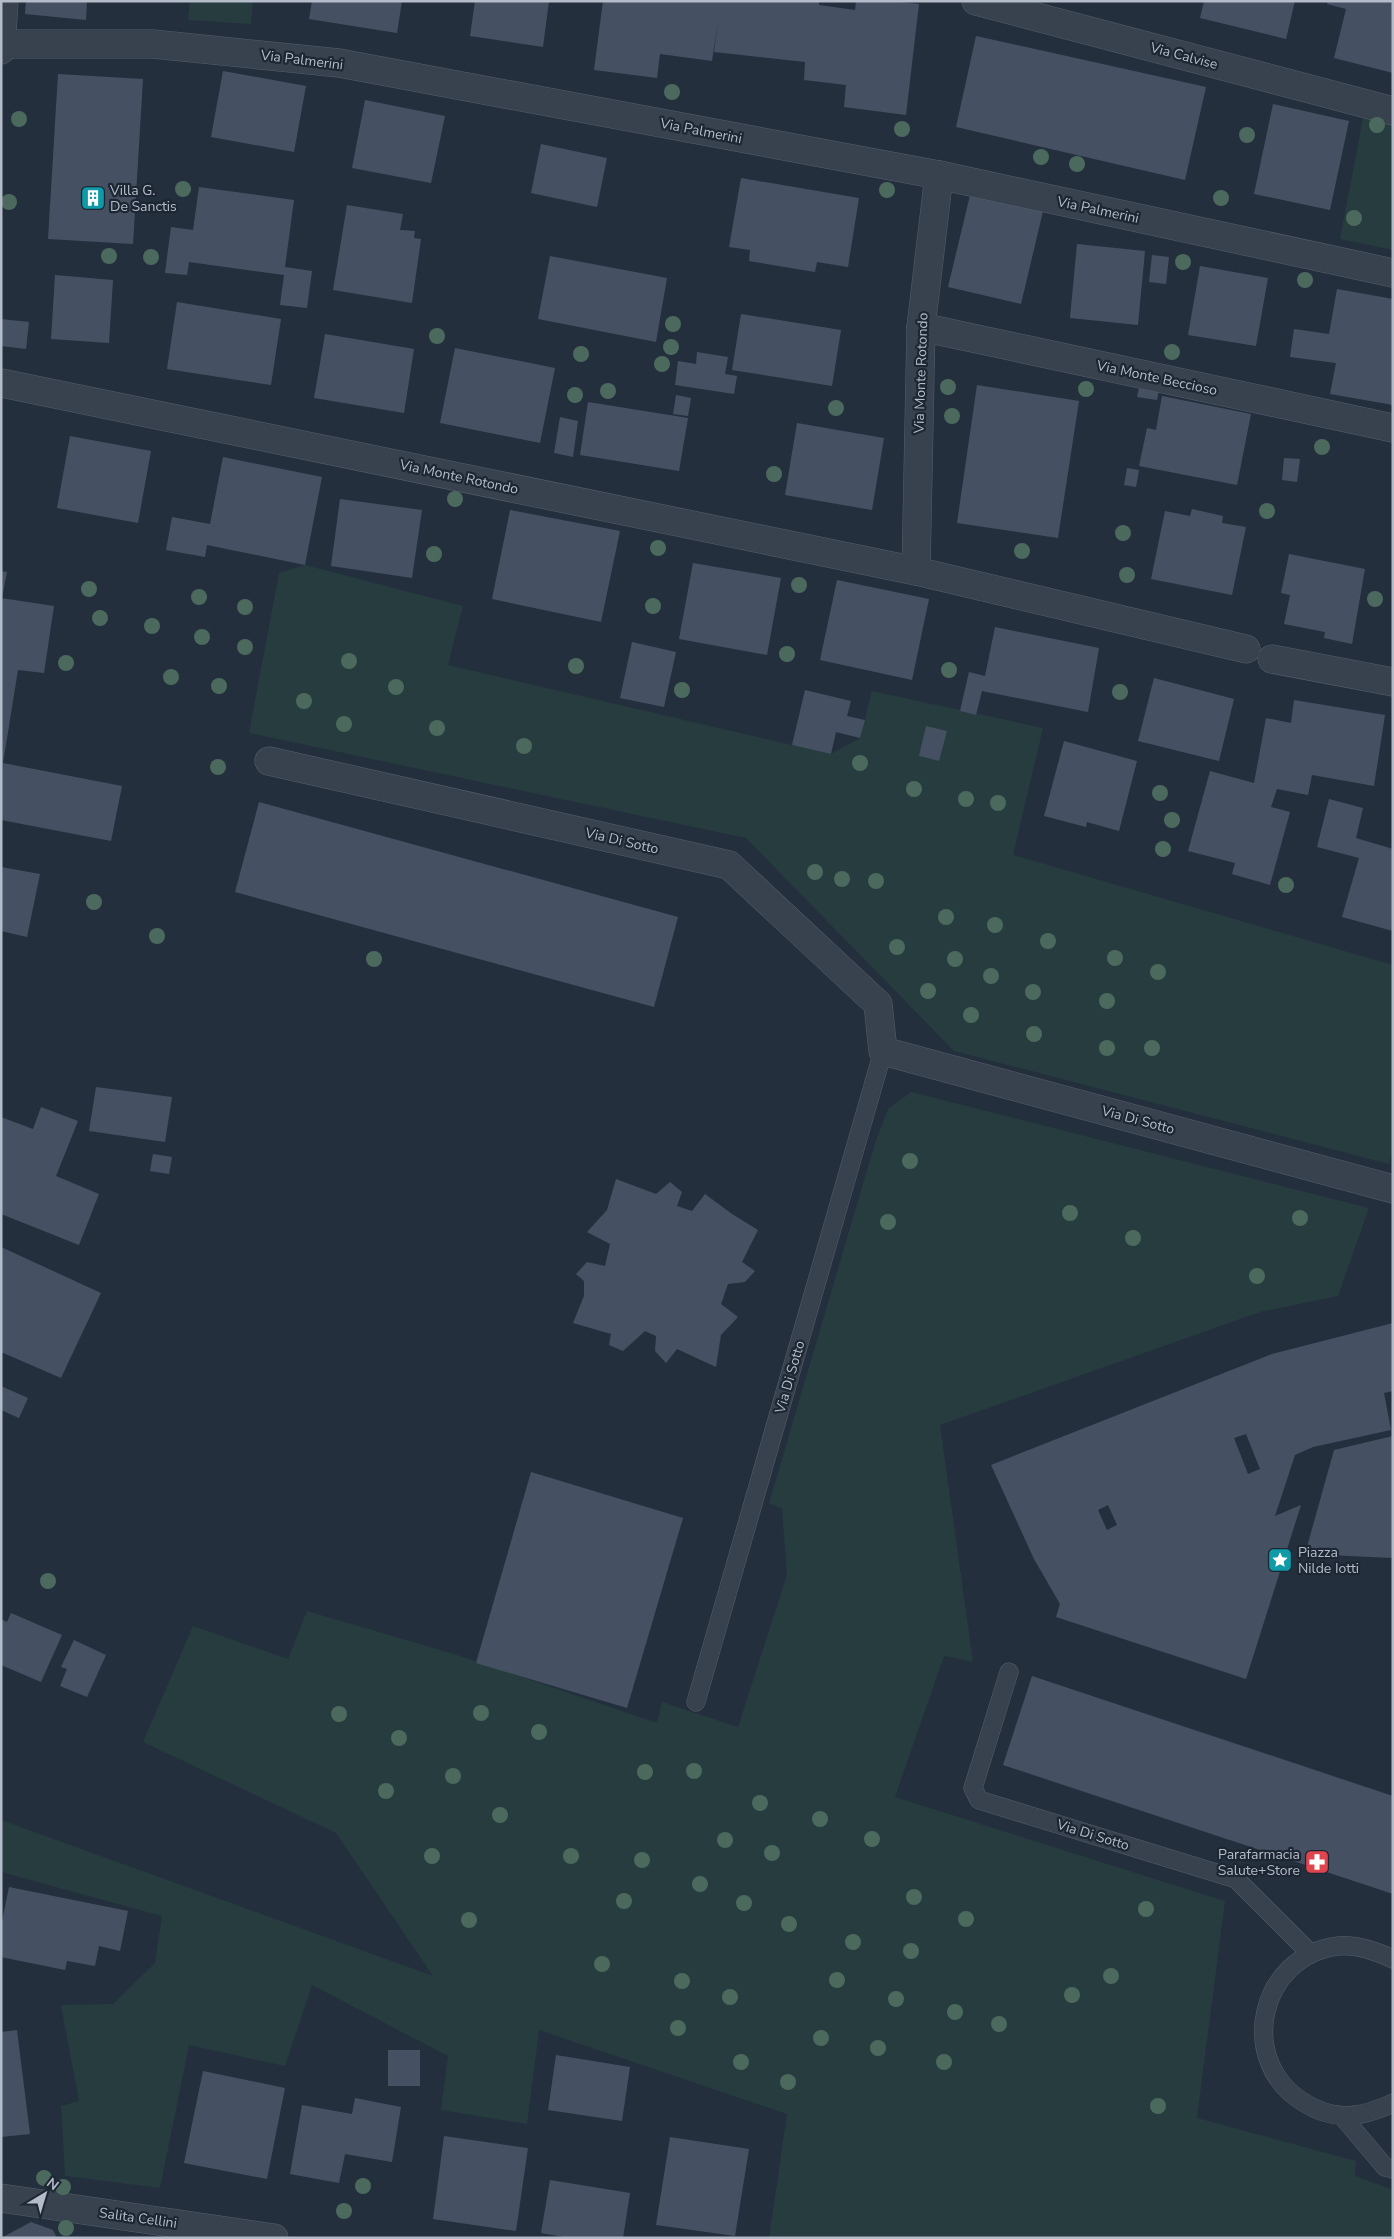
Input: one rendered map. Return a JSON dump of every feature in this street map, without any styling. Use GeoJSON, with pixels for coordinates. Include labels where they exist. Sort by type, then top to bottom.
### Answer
{"type":"FeatureCollection","features":[{"type":"Feature","properties":{"kind":"street"},"geometry":{"type":"LineString","coordinates":[[1,50],[4,1]]}},
{"type":"Feature","properties":{"kind":"street","name":"Via Calvise"},"geometry":{"type":"LineString","coordinates":[[976,1],[1393,111]]}},
{"type":"Feature","properties":{"kind":"street","name":"Via Palmerini"},"geometry":{"type":"LineString","coordinates":[[2,44],[153,44],[338,64],[938,175],[1393,273]]}},
{"type":"Feature","properties":{"kind":"street","name":"Via Monte Rotondo"},"geometry":{"type":"LineString","coordinates":[[916,571],[922,327],[938,175]]}},
{"type":"Feature","properties":{"kind":"street","name":"Via Monte Beccioso"},"geometry":{"type":"LineString","coordinates":[[922,327],[1393,428]]}},
{"type":"Feature","properties":{"kind":"street","name":"Via Monte Rotondo"},"geometry":{"type":"LineString","coordinates":[[1,384],[916,571],[1246,649]]}},
{"type":"Feature","properties":{"kind":"street"},"geometry":{"type":"LineString","coordinates":[[1272,659],[1393,682]]}},
{"type":"Feature","properties":{"kind":"street","name":"Via Di Sotto"},"geometry":{"type":"LineString","coordinates":[[269,761],[728,865],[878,1004],[883,1052],[1393,1189]]}},
{"type":"Feature","properties":{"kind":"street","name":"Salita Cellini"},"geometry":{"type":"LineString","coordinates":[[1,2198],[274,2238]]}},
{"type":"Feature","properties":{"kind":"lane","name":"Via Di Sotto"},"geometry":{"type":"LineString","coordinates":[[696,1702],[883,1052]]}},
{"type":"Feature","properties":{"kind":"lane","name":"Via Di Sotto"},"geometry":{"type":"LineString","coordinates":[[1009,1672],[973,1788],[979,1800],[1236,1879],[1311,1954]]}},
{"type":"Feature","properties":{"kind":"lane"},"geometry":{"type":"LineString","coordinates":[[1393,1959],[1366,1948],[1338,1946],[1311,1954],[1288,1970],[1271,1992],[1263,2019],[1264,2047],[1273,2073],[1291,2095],[1315,2110],[1342,2116],[1370,2114],[1393,2103]]}},
{"type":"Feature","properties":{"kind":"lane"},"geometry":{"type":"LineString","coordinates":[[1342,2116],[1385,2166],[1393,2169]]}},
{"type":"Feature","properties":{"kind":"green space"},"geometry":{"type":"Polygon","coordinates":[[[190,1],[253,1],[251,24],[188,20],[190,1]]]}},
{"type":"Feature","properties":{"kind":"green space"},"geometry":{"type":"Polygon","coordinates":[[[1364,113],[1393,120],[1393,250],[1340,239],[1364,113]]]}},
{"type":"Feature","properties":{"kind":"green space"},"geometry":{"type":"Polygon","coordinates":[[[305,565],[463,606],[448,665],[831,754],[860,738],[872,691],[1043,728],[1013,855],[1393,965],[1393,1146],[1389,1164],[954,1051],[746,838],[249,733],[279,573],[305,565]]]}},
{"type":"Feature","properties":{"kind":"green space"},"geometry":{"type":"Polygon","coordinates":[[[911,1092],[1369,1208],[1338,1296],[1260,1312],[940,1425],[973,1662],[944,1656],[895,1797],[1225,1901],[1197,2118],[1356,2161],[1355,2176],[1393,2190],[1393,2238],[769,2238],[787,2114],[539,2030],[527,2124],[441,2110],[448,2056],[312,1985],[285,2066],[189,2045],[160,2188],[65,2176],[61,2106],[79,2101],[61,2005],[113,2004],[155,1963],[162,1916],[1,1872],[1,1820],[433,1976],[336,1833],[143,1742],[193,1626],[288,1659],[307,1611],[454,1654],[657,1723],[662,1702],[738,1727],[787,1575],[782,1509],[769,1503],[875,1143],[888,1109],[911,1092]]]}},
{"type":"Feature","properties":{"kind":"building"},"geometry":{"type":"Polygon","coordinates":[[[26,1],[87,1],[86,20],[25,14],[26,1]]]}},
{"type":"Feature","properties":{"kind":"building"},"geometry":{"type":"Polygon","coordinates":[[[312,1],[402,1],[397,33],[309,19],[312,1]]]}},
{"type":"Feature","properties":{"kind":"building"},"geometry":{"type":"Polygon","coordinates":[[[475,1],[549,1],[543,47],[470,36],[475,1]]]}},
{"type":"Feature","properties":{"kind":"building"},"geometry":{"type":"Polygon","coordinates":[[[603,1],[819,1],[819,5],[855,10],[856,1],[893,1],[919,4],[906,115],[844,107],[846,85],[804,80],[805,62],[714,52],[718,21],[712,61],[660,54],[657,78],[594,70],[603,1]]]}},
{"type":"Feature","properties":{"kind":"building"},"geometry":{"type":"Polygon","coordinates":[[[1204,1],[1295,1],[1286,39],[1200,18],[1204,1]]]}},
{"type":"Feature","properties":{"kind":"building"},"geometry":{"type":"Polygon","coordinates":[[[1328,1],[1393,1],[1393,73],[1334,58],[1346,9],[1327,4],[1328,1]]]}},
{"type":"Feature","properties":{"kind":"building"},"geometry":{"type":"Polygon","coordinates":[[[976,36],[1206,87],[1185,180],[956,127],[976,36]]]}},
{"type":"Feature","properties":{"kind":"building"},"geometry":{"type":"Polygon","coordinates":[[[223,71],[306,86],[294,152],[211,137],[223,71]]]}},
{"type":"Feature","properties":{"kind":"building","name":"Villa G. De Sanctis"},"geometry":{"type":"Polygon","coordinates":[[[58,74],[143,79],[133,244],[48,239],[58,74]]]}},
{"type":"Feature","properties":{"kind":"building"},"geometry":{"type":"Polygon","coordinates":[[[365,100],[445,116],[431,183],[352,168],[365,100]]]}},
{"type":"Feature","properties":{"kind":"building"},"geometry":{"type":"Polygon","coordinates":[[[1273,104],[1349,121],[1330,210],[1254,194],[1273,104]]]}},
{"type":"Feature","properties":{"kind":"building"},"geometry":{"type":"Polygon","coordinates":[[[541,144],[607,158],[597,207],[531,193],[541,144]]]}},
{"type":"Feature","properties":{"kind":"building"},"geometry":{"type":"Polygon","coordinates":[[[741,178],[859,198],[848,267],[817,262],[815,272],[749,261],[750,250],[729,247],[741,178]]]}},
{"type":"Feature","properties":{"kind":"building"},"geometry":{"type":"Polygon","coordinates":[[[199,187],[294,200],[285,267],[312,271],[307,308],[280,305],[284,275],[189,262],[187,275],[165,273],[171,227],[193,230],[199,187]]]}},
{"type":"Feature","properties":{"kind":"building"},"geometry":{"type":"Polygon","coordinates":[[[971,191],[1044,207],[1021,304],[948,287],[971,191]]]}},
{"type":"Feature","properties":{"kind":"building"},"geometry":{"type":"Polygon","coordinates":[[[347,205],[403,214],[400,230],[415,231],[414,238],[421,239],[412,303],[333,290],[347,205]]]}},
{"type":"Feature","properties":{"kind":"building"},"geometry":{"type":"Polygon","coordinates":[[[1077,244],[1145,251],[1138,325],[1070,318],[1077,244]]]}},
{"type":"Feature","properties":{"kind":"building"},"geometry":{"type":"Polygon","coordinates":[[[1152,255],[1169,257],[1166,284],[1149,282],[1152,255]]]}},
{"type":"Feature","properties":{"kind":"building"},"geometry":{"type":"Polygon","coordinates":[[[550,256],[667,278],[656,342],[538,319],[550,256]]]}},
{"type":"Feature","properties":{"kind":"building"},"geometry":{"type":"Polygon","coordinates":[[[1200,266],[1268,278],[1256,346],[1188,335],[1200,266]]]}},
{"type":"Feature","properties":{"kind":"building"},"geometry":{"type":"Polygon","coordinates":[[[55,275],[113,280],[109,343],[51,339],[55,275]]]}},
{"type":"Feature","properties":{"kind":"building"},"geometry":{"type":"Polygon","coordinates":[[[1337,289],[1393,299],[1393,405],[1330,394],[1336,363],[1290,357],[1294,329],[1329,334],[1337,289]]]}},
{"type":"Feature","properties":{"kind":"building"},"geometry":{"type":"Polygon","coordinates":[[[177,302],[281,319],[271,385],[167,369],[177,302]]]}},
{"type":"Feature","properties":{"kind":"building"},"geometry":{"type":"Polygon","coordinates":[[[741,314],[841,330],[832,386],[732,370],[741,314]]]}},
{"type":"Feature","properties":{"kind":"building"},"geometry":{"type":"Polygon","coordinates":[[[1,319],[29,322],[26,349],[1,346],[1,319]]]}},
{"type":"Feature","properties":{"kind":"building"},"geometry":{"type":"Polygon","coordinates":[[[325,334],[414,349],[404,413],[314,398],[325,334]]]}},
{"type":"Feature","properties":{"kind":"building"},"geometry":{"type":"Polygon","coordinates":[[[455,348],[555,368],[540,443],[440,423],[455,348]]]}},
{"type":"Feature","properties":{"kind":"building"},"geometry":{"type":"Polygon","coordinates":[[[697,352],[728,357],[725,374],[737,376],[734,394],[675,385],[678,361],[696,364],[697,352]]]}},
{"type":"Feature","properties":{"kind":"building"},"geometry":{"type":"Polygon","coordinates":[[[1141,379],[1160,383],[1157,400],[1137,397],[1141,379]]]}},
{"type":"Feature","properties":{"kind":"building"},"geometry":{"type":"Polygon","coordinates":[[[977,385],[1079,401],[1058,538],[957,523],[977,385]]]}},
{"type":"Feature","properties":{"kind":"building"},"geometry":{"type":"Polygon","coordinates":[[[676,395],[691,398],[688,416],[673,414],[676,395]]]}},
{"type":"Feature","properties":{"kind":"building"},"geometry":{"type":"Polygon","coordinates":[[[1162,396],[1251,414],[1237,485],[1139,466],[1147,428],[1156,430],[1162,396]]]}},
{"type":"Feature","properties":{"kind":"building"},"geometry":{"type":"Polygon","coordinates":[[[588,402],[688,418],[679,471],[580,455],[588,402]]]}},
{"type":"Feature","properties":{"kind":"building"},"geometry":{"type":"Polygon","coordinates":[[[560,417],[578,421],[573,457],[554,453],[560,417]]]}},
{"type":"Feature","properties":{"kind":"building"},"geometry":{"type":"Polygon","coordinates":[[[797,423],[884,438],[872,510],[785,495],[797,423]]]}},
{"type":"Feature","properties":{"kind":"building"},"geometry":{"type":"Polygon","coordinates":[[[70,436],[151,451],[138,523],[57,508],[70,436]]]}},
{"type":"Feature","properties":{"kind":"building"},"geometry":{"type":"Polygon","coordinates":[[[223,457],[322,477],[305,565],[207,545],[205,557],[166,550],[172,517],[210,524],[223,457]]]}},
{"type":"Feature","properties":{"kind":"building"},"geometry":{"type":"Polygon","coordinates":[[[1284,458],[1300,459],[1297,482],[1282,480],[1284,458]]]}},
{"type":"Feature","properties":{"kind":"building"},"geometry":{"type":"Polygon","coordinates":[[[1127,468],[1139,470],[1136,487],[1124,485],[1127,468]]]}},
{"type":"Feature","properties":{"kind":"building"},"geometry":{"type":"Polygon","coordinates":[[[340,499],[422,510],[412,578],[331,566],[340,499]]]}},
{"type":"Feature","properties":{"kind":"building"},"geometry":{"type":"Polygon","coordinates":[[[1192,509],[1223,516],[1222,523],[1246,527],[1232,595],[1151,579],[1165,511],[1190,516],[1192,509]]]}},
{"type":"Feature","properties":{"kind":"building"},"geometry":{"type":"Polygon","coordinates":[[[510,510],[620,531],[601,622],[492,599],[510,510]]]}},
{"type":"Feature","properties":{"kind":"building"},"geometry":{"type":"Polygon","coordinates":[[[1289,554],[1365,569],[1352,644],[1324,638],[1325,632],[1284,624],[1290,595],[1281,593],[1289,554]]]}},
{"type":"Feature","properties":{"kind":"building"},"geometry":{"type":"Polygon","coordinates":[[[693,563],[781,578],[767,655],[679,639],[693,563]]]}},
{"type":"Feature","properties":{"kind":"building"},"geometry":{"type":"Polygon","coordinates":[[[1,571],[7,572],[2,598],[1,598],[1,571]]]}},
{"type":"Feature","properties":{"kind":"building"},"geometry":{"type":"Polygon","coordinates":[[[837,580],[929,599],[912,680],[820,660],[837,580]]]}},
{"type":"Feature","properties":{"kind":"building"},"geometry":{"type":"Polygon","coordinates":[[[1,598],[54,606],[44,673],[18,670],[3,763],[122,786],[111,841],[1,820],[1,598]]]}},
{"type":"Feature","properties":{"kind":"building"},"geometry":{"type":"Polygon","coordinates":[[[995,627],[1099,648],[1088,712],[982,691],[976,715],[960,711],[969,672],[985,676],[995,627]]]}},
{"type":"Feature","properties":{"kind":"building"},"geometry":{"type":"Polygon","coordinates":[[[632,642],[676,652],[664,707],[620,698],[632,642]]]}},
{"type":"Feature","properties":{"kind":"building"},"geometry":{"type":"Polygon","coordinates":[[[1154,678],[1234,699],[1219,761],[1138,741],[1154,678]]]}},
{"type":"Feature","properties":{"kind":"building"},"geometry":{"type":"Polygon","coordinates":[[[805,690],[851,701],[847,716],[865,720],[860,738],[836,732],[831,754],[792,745],[805,690]]]}},
{"type":"Feature","properties":{"kind":"building"},"geometry":{"type":"Polygon","coordinates":[[[1294,700],[1385,715],[1374,786],[1312,775],[1308,795],[1277,789],[1271,807],[1290,812],[1270,885],[1232,874],[1235,863],[1188,851],[1210,771],[1254,783],[1266,718],[1291,723],[1294,700]]]}},
{"type":"Feature","properties":{"kind":"building"},"geometry":{"type":"Polygon","coordinates":[[[926,726],[947,731],[939,761],[919,756],[926,726]]]}},
{"type":"Feature","properties":{"kind":"building"},"geometry":{"type":"Polygon","coordinates":[[[1064,741],[1137,761],[1119,831],[1087,822],[1086,827],[1044,816],[1064,741]]]}},
{"type":"Feature","properties":{"kind":"building"},"geometry":{"type":"Polygon","coordinates":[[[1329,799],[1363,808],[1356,838],[1393,849],[1393,931],[1342,917],[1359,858],[1317,847],[1329,799]]]}},
{"type":"Feature","properties":{"kind":"building"},"geometry":{"type":"Polygon","coordinates":[[[259,802],[678,917],[654,1007],[235,892],[259,802]]]}},
{"type":"Feature","properties":{"kind":"building"},"geometry":{"type":"Polygon","coordinates":[[[1,867],[40,874],[27,937],[1,931],[1,867]]]}},
{"type":"Feature","properties":{"kind":"building"},"geometry":{"type":"Polygon","coordinates":[[[96,1087],[172,1097],[165,1142],[89,1131],[96,1087]]]}},
{"type":"Feature","properties":{"kind":"building"},"geometry":{"type":"Polygon","coordinates":[[[41,1107],[78,1121],[56,1176],[99,1194],[79,1245],[1,1214],[1,1117],[33,1129],[41,1107]]]}},
{"type":"Feature","properties":{"kind":"building"},"geometry":{"type":"Polygon","coordinates":[[[153,1154],[172,1157],[169,1174],[150,1171],[153,1154]]]}},
{"type":"Feature","properties":{"kind":"building"},"geometry":{"type":"Polygon","coordinates":[[[616,1179],[656,1194],[670,1182],[682,1192],[677,1206],[692,1211],[705,1194],[758,1230],[742,1262],[755,1271],[745,1282],[728,1284],[721,1304],[738,1317],[721,1335],[716,1367],[677,1349],[666,1363],[655,1351],[656,1336],[645,1331],[623,1351],[609,1345],[611,1334],[573,1323],[584,1296],[584,1281],[576,1274],[587,1262],[605,1266],[610,1244],[587,1232],[607,1210],[616,1179]]]}},
{"type":"Feature","properties":{"kind":"building"},"geometry":{"type":"Polygon","coordinates":[[[1,1247],[101,1293],[61,1378],[1,1352],[1,1247]]]}},
{"type":"Feature","properties":{"kind":"building"},"geometry":{"type":"Polygon","coordinates":[[[1393,1323],[1393,1391],[1384,1393],[1391,1430],[1313,1447],[1295,1455],[1275,1516],[1301,1505],[1246,1679],[1056,1617],[1060,1604],[1034,1559],[991,1465],[1272,1354],[1393,1323]],[[1246,1434],[1234,1438],[1248,1474],[1260,1469],[1246,1434]],[[1108,1505],[1098,1510],[1107,1530],[1117,1525],[1108,1505]]]}},
{"type":"Feature","properties":{"kind":"building"},"geometry":{"type":"Polygon","coordinates":[[[1,1386],[28,1398],[19,1418],[1,1410],[1,1386]]]}},
{"type":"Feature","properties":{"kind":"building"},"geometry":{"type":"Polygon","coordinates":[[[1393,1436],[1393,1558],[1305,1554],[1334,1450],[1393,1436]]]}},
{"type":"Feature","properties":{"kind":"building"},"geometry":{"type":"Polygon","coordinates":[[[531,1472],[683,1518],[627,1708],[476,1663],[531,1472]]]}},
{"type":"Feature","properties":{"kind":"building"},"geometry":{"type":"Polygon","coordinates":[[[11,1613],[62,1635],[41,1682],[1,1665],[1,1619],[7,1622],[11,1613]]]}},
{"type":"Feature","properties":{"kind":"building"},"geometry":{"type":"Polygon","coordinates":[[[74,1640],[106,1655],[87,1697],[60,1686],[67,1669],[61,1667],[74,1640]]]}},
{"type":"Feature","properties":{"kind":"building"},"geometry":{"type":"Polygon","coordinates":[[[1032,1676],[1393,1796],[1393,1894],[1003,1765],[1032,1676]]]}},
{"type":"Feature","properties":{"kind":"building"},"geometry":{"type":"Polygon","coordinates":[[[9,1887],[128,1911],[120,1951],[99,1946],[95,1966],[67,1961],[65,1970],[1,1957],[1,1926],[9,1887]]]}},
{"type":"Feature","properties":{"kind":"building"},"geometry":{"type":"Polygon","coordinates":[[[17,2030],[30,2134],[1,2137],[1,2032],[17,2030]]]}},
{"type":"Feature","properties":{"kind":"building"},"geometry":{"type":"Polygon","coordinates":[[[388,2050],[420,2050],[420,2086],[388,2086],[388,2050]]]}},
{"type":"Feature","properties":{"kind":"building"},"geometry":{"type":"Polygon","coordinates":[[[556,2055],[630,2067],[622,2121],[548,2110],[556,2055]]]}},
{"type":"Feature","properties":{"kind":"building"},"geometry":{"type":"Polygon","coordinates":[[[203,2071],[285,2088],[267,2179],[184,2163],[203,2071]]]}},
{"type":"Feature","properties":{"kind":"building"},"geometry":{"type":"Polygon","coordinates":[[[355,2098],[401,2107],[392,2162],[345,2154],[339,2183],[290,2174],[302,2105],[352,2114],[355,2098]]]}},
{"type":"Feature","properties":{"kind":"building"},"geometry":{"type":"Polygon","coordinates":[[[444,2136],[528,2148],[516,2231],[433,2219],[444,2136]]]}},
{"type":"Feature","properties":{"kind":"building"},"geometry":{"type":"Polygon","coordinates":[[[670,2137],[749,2149],[735,2236],[656,2225],[670,2137]]]}},
{"type":"Feature","properties":{"kind":"building"},"geometry":{"type":"Polygon","coordinates":[[[550,2180],[630,2193],[623,2238],[569,2238],[541,2233],[550,2180]]]}},
{"type":"Feature","properties":{"kind":"building"},"geometry":{"type":"Polygon","coordinates":[[[31,2222],[53,2230],[57,2238],[1,2238],[31,2222]]]}},
{"type":"Feature","properties":{"kind":"place","name":"Villa G. De Sanctis"},"geometry":{"type":"Point","coordinates":[93,198]}},
{"type":"Feature","properties":{"kind":"place","name":"Piazza Nilde Iotti"},"geometry":{"type":"Point","coordinates":[1280,1560]}},
{"type":"Feature","properties":{"kind":"place","name":"Parafarmacia Salute+Store"},"geometry":{"type":"Point","coordinates":[1317,1862]}}]}
